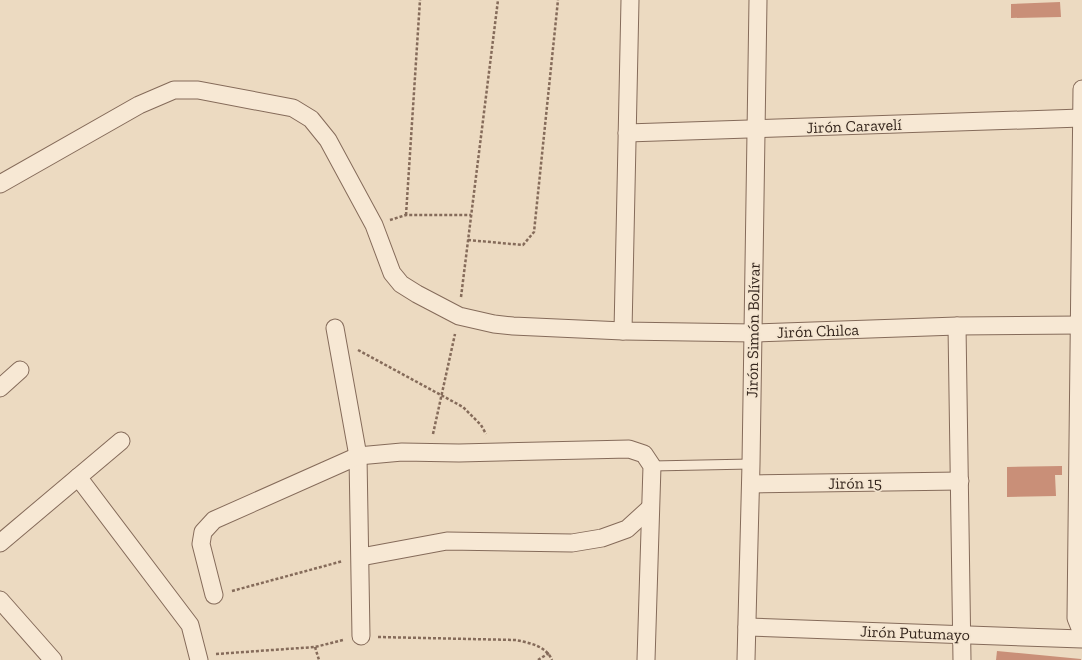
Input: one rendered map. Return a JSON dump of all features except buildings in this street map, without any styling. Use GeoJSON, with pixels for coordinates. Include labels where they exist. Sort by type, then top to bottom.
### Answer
{"type":"FeatureCollection","features":[{"type":"Feature","properties":{"kind":"street"},"geometry":{"type":"LineString","coordinates":[[623,331],[630,0]]}},
{"type":"Feature","properties":{"kind":"street","name":"Jirón Simón Bolívar"},"geometry":{"type":"LineString","coordinates":[[746,660],[754,333],[758,0]]}},
{"type":"Feature","properties":{"kind":"street"},"geometry":{"type":"LineString","coordinates":[[1082,89],[1076,618],[1082,633]]}},
{"type":"Feature","properties":{"kind":"street","name":"Jirón Chilca"},"geometry":{"type":"LineString","coordinates":[[0,184],[139,105],[174,90],[198,90],[293,108],[311,119],[328,140],[374,225],[392,273],[401,284],[459,316],[494,324],[513,326],[623,331],[754,333],[957,326],[1080,325]]}},
{"type":"Feature","properties":{"kind":"street","name":"Jirón Caravelí"},"geometry":{"type":"LineString","coordinates":[[627,133],[1081,118]]}},
{"type":"Feature","properties":{"kind":"street"},"geometry":{"type":"LineString","coordinates":[[957,326],[962,660]]}},
{"type":"Feature","properties":{"kind":"street"},"geometry":{"type":"LineString","coordinates":[[335,328],[358,456],[361,557],[361,636]]}},
{"type":"Feature","properties":{"kind":"street"},"geometry":{"type":"LineString","coordinates":[[0,388],[20,370]]}},
{"type":"Feature","properties":{"kind":"street"},"geometry":{"type":"LineString","coordinates":[[0,543],[121,441]]}},
{"type":"Feature","properties":{"kind":"street"},"geometry":{"type":"LineString","coordinates":[[214,595],[200,544],[203,532],[214,520],[358,456],[402,452],[496,452],[629,449],[644,454],[652,466],[646,660]]}},
{"type":"Feature","properties":{"kind":"street"},"geometry":{"type":"LineString","coordinates":[[78,477],[190,625],[198,658]]}},
{"type":"Feature","properties":{"kind":"street","name":"Jirón 15"},"geometry":{"type":"LineString","coordinates":[[751,484],[960,481]]}},
{"type":"Feature","properties":{"kind":"street"},"geometry":{"type":"LineString","coordinates":[[361,557],[447,541],[572,543],[602,538],[627,529],[650,508]]}},
{"type":"Feature","properties":{"kind":"street"},"geometry":{"type":"LineString","coordinates":[[0,600],[53,660]]}},
{"type":"Feature","properties":{"kind":"street","name":"Jirón Putumayo"},"geometry":{"type":"LineString","coordinates":[[747,626],[1082,639]]}},
{"type":"Feature","properties":{"kind":"lane"},"geometry":{"type":"LineString","coordinates":[[652,466],[751,464]]}},
{"type":"Feature","properties":{"kind":"path"},"geometry":{"type":"LineString","coordinates":[[406,215],[420,0]]}},
{"type":"Feature","properties":{"kind":"path"},"geometry":{"type":"LineString","coordinates":[[429,452],[459,316],[498,0]]}},
{"type":"Feature","properties":{"kind":"path"},"geometry":{"type":"LineString","coordinates":[[468,240],[523,245],[534,232],[558,0]]}},
{"type":"Feature","properties":{"kind":"path"},"geometry":{"type":"LineString","coordinates":[[374,225],[406,215],[471,215]]}},
{"type":"Feature","properties":{"kind":"path"},"geometry":{"type":"LineString","coordinates":[[335,328],[354,348],[463,407],[476,421],[496,452]]}},
{"type":"Feature","properties":{"kind":"path"},"geometry":{"type":"LineString","coordinates":[[214,595],[250,588],[293,573],[361,557]]}},
{"type":"Feature","properties":{"kind":"path"},"geometry":{"type":"LineString","coordinates":[[198,658],[315,647],[361,636],[516,640],[536,644],[549,653],[552,660]]}},
{"type":"Feature","properties":{"kind":"path"},"geometry":{"type":"LineString","coordinates":[[315,647],[320,660]]}},
{"type":"Feature","properties":{"kind":"path"},"geometry":{"type":"LineString","coordinates":[[538,660],[549,653]]}}]}
